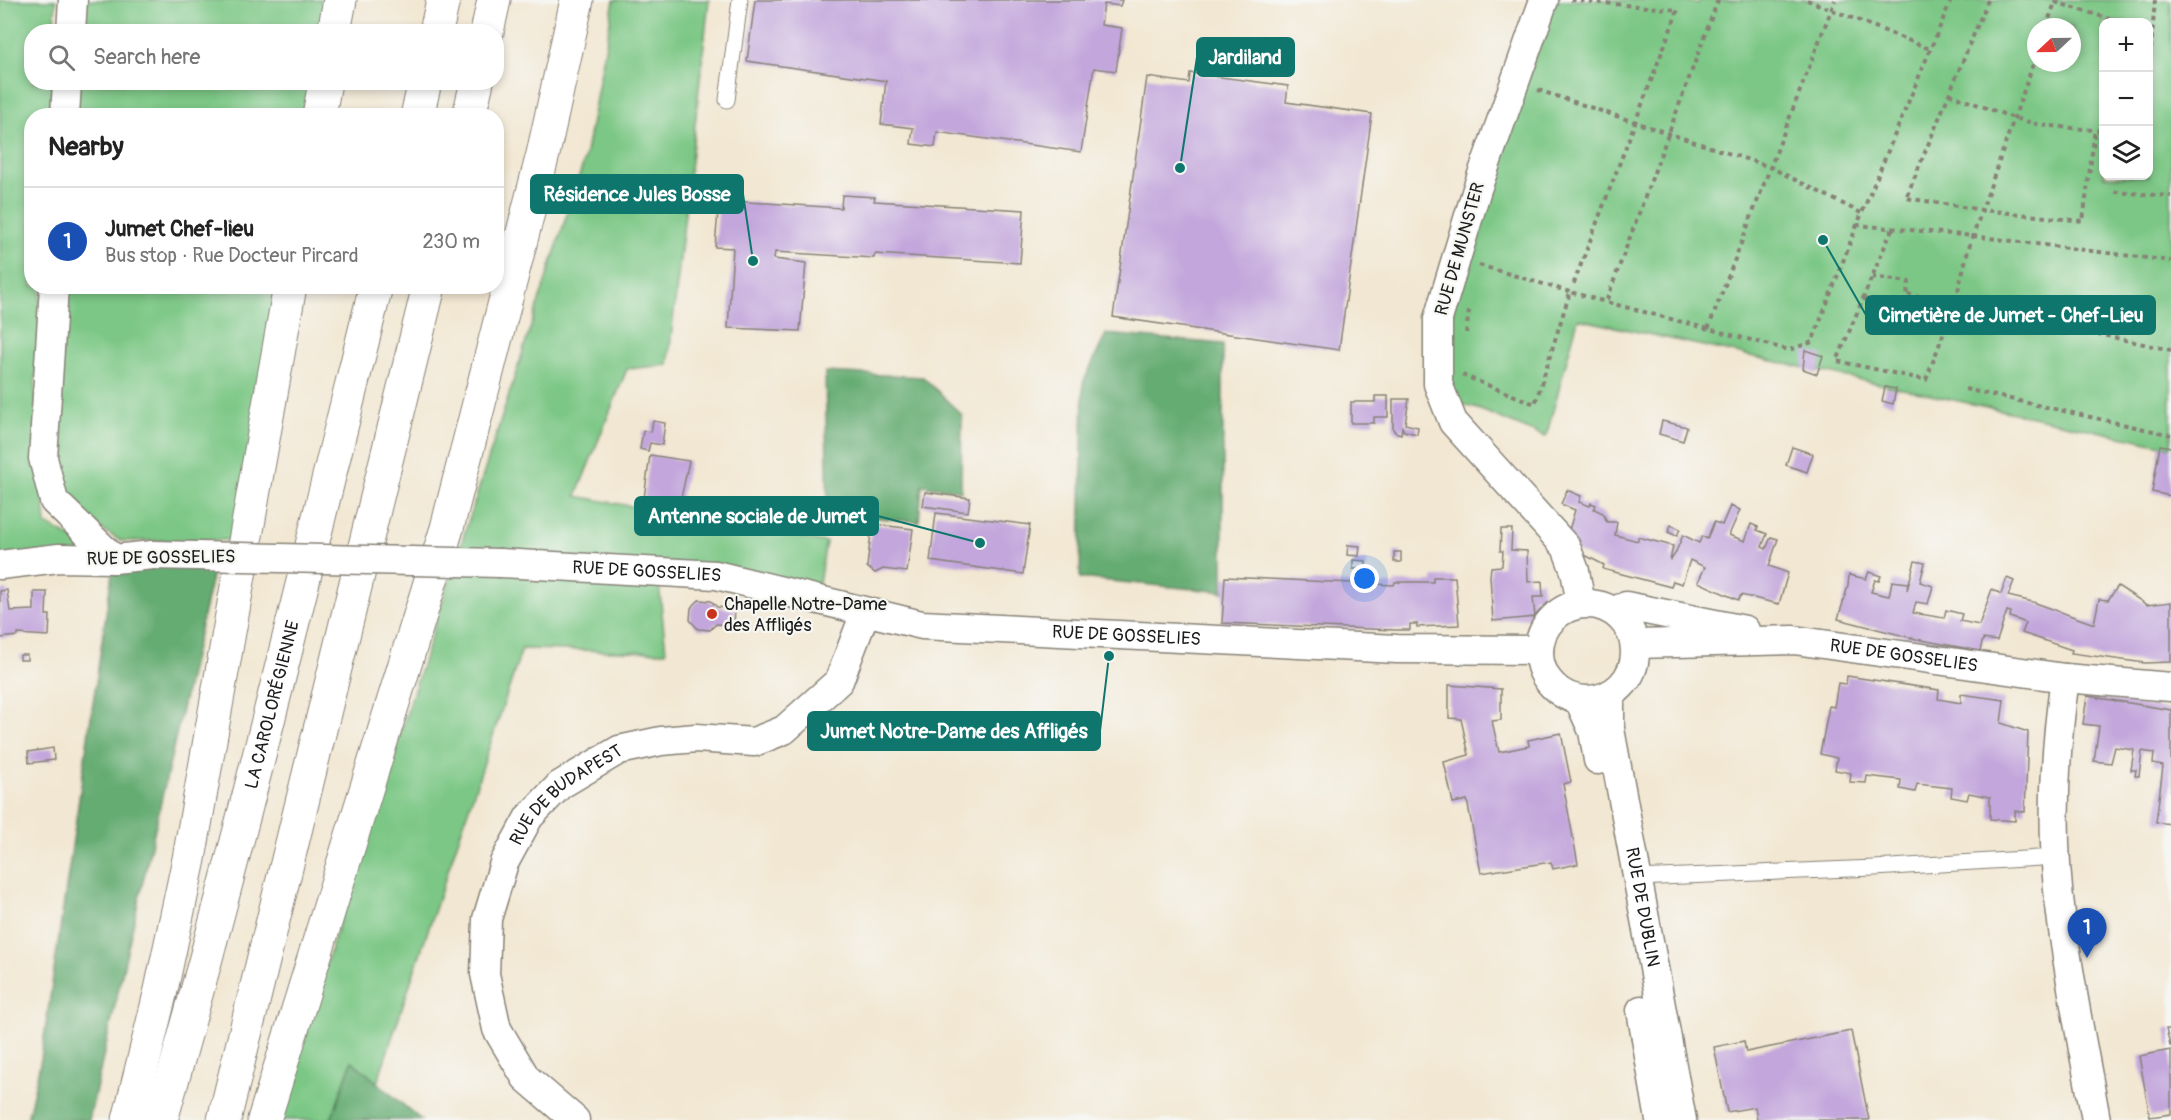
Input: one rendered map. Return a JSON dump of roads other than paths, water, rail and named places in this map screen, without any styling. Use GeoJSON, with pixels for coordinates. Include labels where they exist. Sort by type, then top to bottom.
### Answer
{"type":"FeatureCollection","features":[{"type":"Feature","properties":{"kind":"highway"},"geometry":{"type":"LineString","coordinates":[[336,24],[340,0]]}},
{"type":"Feature","properties":{"kind":"highway"},"geometry":{"type":"LineString","coordinates":[[438,24],[443,0]]}},
{"type":"Feature","properties":{"kind":"highway"},"geometry":{"type":"LineString","coordinates":[[489,24],[494,0]]}},
{"type":"Feature","properties":{"kind":"highway"},"geometry":{"type":"LineString","coordinates":[[264,1120],[447,528],[543,154],[577,0]]}},
{"type":"Feature","properties":{"kind":"highway"},"geometry":{"type":"LineString","coordinates":[[320,108],[324,90]]}},
{"type":"Feature","properties":{"kind":"highway"},"geometry":{"type":"LineString","coordinates":[[419,108],[423,90]]}},
{"type":"Feature","properties":{"kind":"highway"},"geometry":{"type":"LineString","coordinates":[[471,108],[475,90]]}},
{"type":"Feature","properties":{"kind":"highway"},"geometry":{"type":"LineString","coordinates":[[129,1120],[189,859],[289,294]]}},
{"type":"Feature","properties":{"kind":"highway","name":"LA CAROLORÉGIENNE"},"geometry":{"type":"LineString","coordinates":[[161,1120],[206,964],[262,749],[374,294]]}},
{"type":"Feature","properties":{"kind":"highway"},"geometry":{"type":"LineString","coordinates":[[224,1120],[427,294]]}},
{"type":"Feature","properties":{"kind":"street"},"geometry":{"type":"LineString","coordinates":[[71,24],[73,0]]}},
{"type":"Feature","properties":{"kind":"street","name":"RUE DE MUNSTER"},"geometry":{"type":"LineString","coordinates":[[1544,0],[1477,189],[1438,318],[1438,384],[1453,422],[1566,547],[1575,571],[1581,604]]}},
{"type":"Feature","properties":{"kind":"street"},"geometry":{"type":"LineString","coordinates":[[65,108],[67,90]]}},
{"type":"Feature","properties":{"kind":"street"},"geometry":{"type":"LineString","coordinates":[[53,294],[43,459],[54,501],[114,559]]}},
{"type":"Feature","properties":{"kind":"street","name":"RUE DE GOSSELIES"},"geometry":{"type":"LineString","coordinates":[[0,565],[59,558],[114,559],[153,555],[500,564],[716,575],[922,625],[1397,650],[1539,650]]}},
{"type":"Feature","properties":{"kind":"street"},"geometry":{"type":"LineString","coordinates":[[1588,603],[1604,606],[1613,611],[1629,628],[1635,644],[1635,659],[1630,676],[1620,689],[1595,700],[1568,697],[1554,688],[1544,674],[1539,658],[1539,642],[1545,627],[1557,614],[1572,606],[1588,603]]}},
{"type":"Feature","properties":{"kind":"street"},"geometry":{"type":"LineString","coordinates":[[1613,611],[1626,606],[1794,640]]}},
{"type":"Feature","properties":{"kind":"street","name":"RUE DE BUDAPEST"},"geometry":{"type":"LineString","coordinates":[[575,1120],[526,1078],[497,1029],[485,974],[487,919],[504,863],[529,817],[560,785],[619,750],[662,741],[696,738],[754,742],[784,730],[839,681],[865,613]]}},
{"type":"Feature","properties":{"kind":"street","name":"RUE DE GOSSELIES"},"geometry":{"type":"LineString","coordinates":[[1635,644],[1794,640],[2065,678],[2171,687]]}},
{"type":"Feature","properties":{"kind":"street"},"geometry":{"type":"LineString","coordinates":[[2065,678],[2056,764],[2056,857],[2060,914],[2096,1120]]}},
{"type":"Feature","properties":{"kind":"street","name":"RUE DE DUBLIN"},"geometry":{"type":"LineString","coordinates":[[1610,694],[1610,729],[1682,1120]]}},
{"type":"Feature","properties":{"kind":"street","name":"RUE DE DUBLIN"},"geometry":{"type":"LineString","coordinates":[[1579,700],[1593,731],[1660,1120]]}},
{"type":"Feature","properties":{"kind":"lane"},"geometry":{"type":"LineString","coordinates":[[727,100],[740,0]]}},
{"type":"Feature","properties":{"kind":"lane"},"geometry":{"type":"LineString","coordinates":[[1636,878],[1874,868],[2056,857]]}},
{"type":"Feature","properties":{"kind":"place","name":"Jardiland"},"geometry":{"type":"Point","coordinates":[1180,168]}},
{"type":"Feature","properties":{"kind":"place","name":"Cimetière de Jumet - Chef-Lieu"},"geometry":{"type":"Point","coordinates":[1823,240]}},
{"type":"Feature","properties":{"kind":"place","name":"Résidence Jules Bosse"},"geometry":{"type":"Point","coordinates":[753,261]}},
{"type":"Feature","properties":{"kind":"place","name":"Antenne sociale de Jumet"},"geometry":{"type":"Point","coordinates":[980,543]}},
{"type":"Feature","properties":{"kind":"place","name":"Chapelle Notre-Dame des Affligés"},"geometry":{"type":"Point","coordinates":[712,614]}},
{"type":"Feature","properties":{"kind":"place","name":"Jumet Notre-Dame des Affligés"},"geometry":{"type":"Point","coordinates":[1109,656]}},
{"type":"Feature","properties":{"kind":"place","name":"Jumet Chef-lieu"},"geometry":{"type":"Point","coordinates":[2087,958]}}]}
